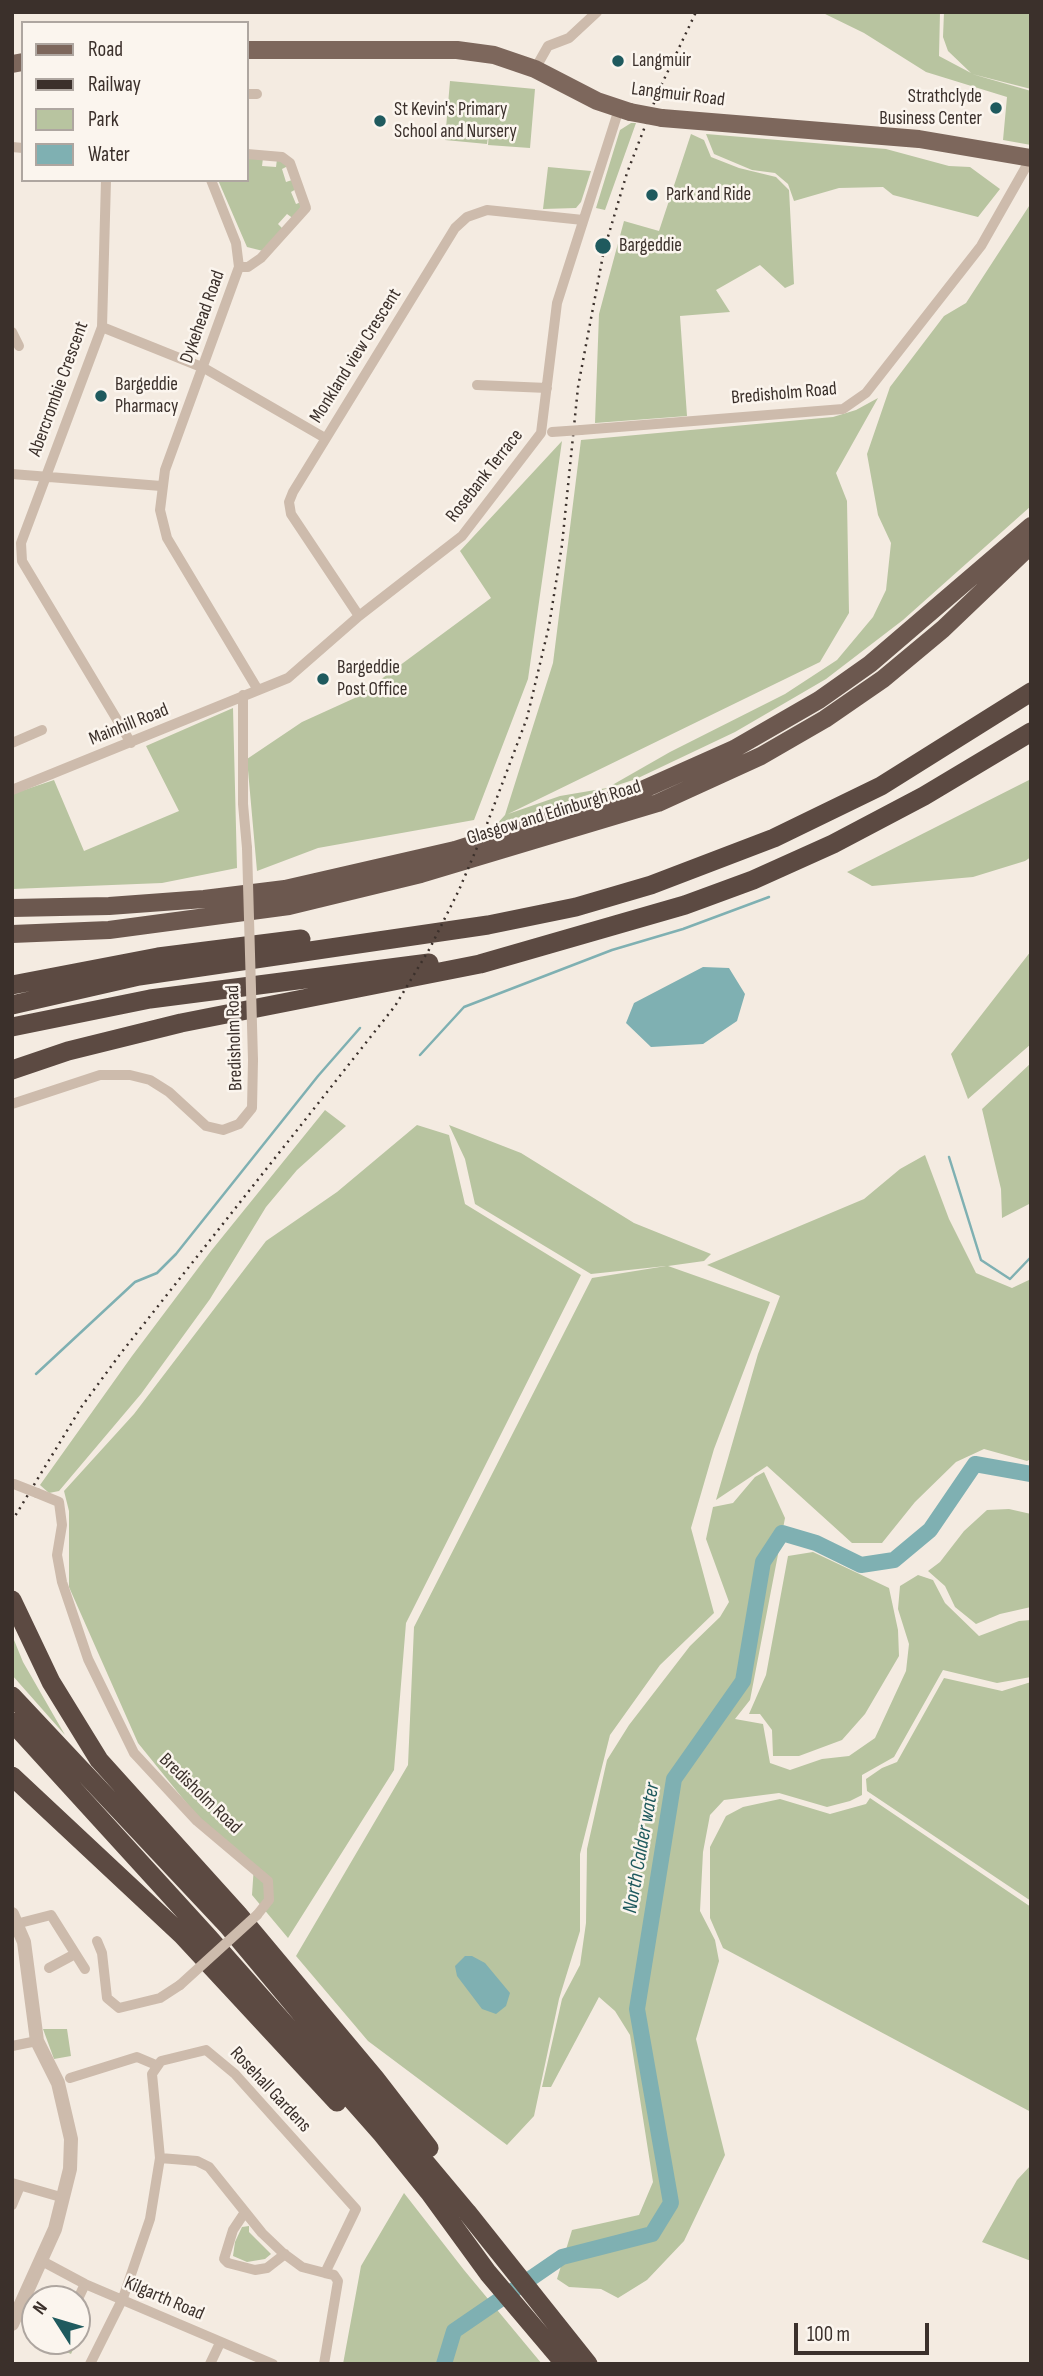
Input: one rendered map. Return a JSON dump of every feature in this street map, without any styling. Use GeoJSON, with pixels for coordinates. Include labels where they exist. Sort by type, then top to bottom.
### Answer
{"type":"FeatureCollection","features":[{"type":"Feature","properties":{"kind":"highway","name":"Glasgow and Edinburgh Road"},"geometry":{"type":"LineString","coordinates":[[12,908],[109,906],[204,899],[285,889],[455,850],[642,790],[734,749],[819,700],[881,655],[1031,526]]}},
{"type":"Feature","properties":{"kind":"highway","name":"Glasgow and Edinburgh Road"},"geometry":{"type":"LineString","coordinates":[[12,934],[108,930],[289,906],[421,874],[658,803],[761,756],[825,719],[883,679],[943,629],[1031,545]]}},
{"type":"Feature","properties":{"kind":"highway"},"geometry":{"type":"LineString","coordinates":[[12,1005],[139,976],[395,941],[576,906],[651,884],[748,848],[881,786],[1031,692]]}},
{"type":"Feature","properties":{"kind":"highway"},"geometry":{"type":"LineString","coordinates":[[12,1070],[68,1051],[232,1013],[480,964],[685,905],[796,862],[914,802],[1031,732]]}},
{"type":"Feature","properties":{"kind":"highway"},"geometry":{"type":"LineString","coordinates":[[232,1013],[414,986],[593,945],[680,918],[786,876],[855,844],[927,803],[1031,732]]}},
{"type":"Feature","properties":{"kind":"highway"},"geometry":{"type":"LineString","coordinates":[[12,985],[194,951],[405,929],[488,915],[626,884],[748,848]]}},
{"type":"Feature","properties":{"kind":"highway"},"geometry":{"type":"LineString","coordinates":[[12,1027],[150,999],[480,956],[562,939]]}},
{"type":"Feature","properties":{"kind":"highway"},"geometry":{"type":"LineString","coordinates":[[12,992],[138,968],[273,956]]}},
{"type":"Feature","properties":{"kind":"highway"},"geometry":{"type":"LineString","coordinates":[[12,1600],[51,1682],[99,1760],[238,1914],[367,2067],[449,2174],[454,2209],[473,2254],[573,2359]]}},
{"type":"Feature","properties":{"kind":"highway"},"geometry":{"type":"LineString","coordinates":[[12,1691],[55,1742]]}},
{"type":"Feature","properties":{"kind":"highway"},"geometry":{"type":"LineString","coordinates":[[12,1696],[227,1925],[573,2359]]}},
{"type":"Feature","properties":{"kind":"highway"},"geometry":{"type":"LineString","coordinates":[[12,1722],[454,2209]]}},
{"type":"Feature","properties":{"kind":"highway"},"geometry":{"type":"LineString","coordinates":[[12,1776],[182,1935],[454,2209]]}},
{"type":"Feature","properties":{"kind":"highway"},"geometry":{"type":"LineString","coordinates":[[70,1832],[174,1919],[310,2051]]}},
{"type":"Feature","properties":{"kind":"main road","name":"Langmuir Road"},"geometry":{"type":"LineString","coordinates":[[248,50],[457,50],[494,55],[535,69],[624,111],[662,118],[919,139],[1031,158]]}},
{"type":"Feature","properties":{"kind":"street"},"geometry":{"type":"LineString","coordinates":[[535,69],[548,46],[569,38],[597,12]]}},
{"type":"Feature","properties":{"kind":"street","name":"Rosebank Terrace"},"geometry":{"type":"LineString","coordinates":[[258,690],[291,676],[359,616],[462,536],[547,432],[547,388],[557,303],[583,219],[624,111]]}},
{"type":"Feature","properties":{"kind":"street"},"geometry":{"type":"LineString","coordinates":[[239,267],[247,267],[261,258],[306,208],[290,163],[282,158],[248,154]]}},
{"type":"Feature","properties":{"kind":"street","name":"Bredisholm Road"},"geometry":{"type":"LineString","coordinates":[[547,432],[843,409],[866,393],[981,246],[1031,158]]}},
{"type":"Feature","properties":{"kind":"street","name":"Abercrombie Crescent"},"geometry":{"type":"LineString","coordinates":[[107,182],[102,327],[21,542],[22,561],[131,743]]}},
{"type":"Feature","properties":{"kind":"street","name":"Dykehead Road"},"geometry":{"type":"LineString","coordinates":[[212,182],[236,243],[239,267],[161,486],[160,510],[167,538],[258,690]]}},
{"type":"Feature","properties":{"kind":"street","name":"Monkland view Crescent"},"geometry":{"type":"LineString","coordinates":[[359,616],[291,514],[289,502],[293,492],[455,228],[467,217],[487,210],[583,219]]}},
{"type":"Feature","properties":{"kind":"street"},"geometry":{"type":"LineString","coordinates":[[102,327],[204,368],[325,438]]}},
{"type":"Feature","properties":{"kind":"street"},"geometry":{"type":"LineString","coordinates":[[12,332],[19,346]]}},
{"type":"Feature","properties":{"kind":"street"},"geometry":{"type":"LineString","coordinates":[[477,385],[547,388]]}},
{"type":"Feature","properties":{"kind":"street"},"geometry":{"type":"LineString","coordinates":[[12,474],[161,486]]}},
{"type":"Feature","properties":{"kind":"street","name":"Mainhill Road"},"geometry":{"type":"LineString","coordinates":[[12,790],[258,690]]}},
{"type":"Feature","properties":{"kind":"street","name":"Bredisholm Road"},"geometry":{"type":"LineString","coordinates":[[12,1104],[100,1075],[130,1075],[150,1080],[169,1092],[206,1126],[223,1130],[239,1124],[252,1108],[247,848],[243,804],[243,695]]}},
{"type":"Feature","properties":{"kind":"street"},"geometry":{"type":"LineString","coordinates":[[12,743],[42,730]]}},
{"type":"Feature","properties":{"kind":"street","name":"Bredisholm Road"},"geometry":{"type":"LineString","coordinates":[[13,1484],[59,1502],[62,1525],[57,1555],[62,1582],[88,1659],[134,1753],[197,1821],[268,1881],[269,1900],[257,1915],[180,1985],[160,1998],[119,2008],[107,1998],[102,1953],[97,1941]]}},
{"type":"Feature","properties":{"kind":"street"},"geometry":{"type":"LineString","coordinates":[[12,2324],[42,2261],[64,2198],[70,2169],[71,2139],[58,2083],[37,2041],[24,1942],[14,1919],[51,1915],[85,1969]]}},
{"type":"Feature","properties":{"kind":"street"},"geometry":{"type":"LineString","coordinates":[[49,1968],[75,1954]]}},
{"type":"Feature","properties":{"kind":"street"},"geometry":{"type":"LineString","coordinates":[[12,2046],[37,2041]]}},
{"type":"Feature","properties":{"kind":"street","name":"Rosehall Gardens"},"geometry":{"type":"LineString","coordinates":[[156,2065],[199,2051],[206,2050],[216,2056],[356,2209],[325,2273]]}},
{"type":"Feature","properties":{"kind":"street"},"geometry":{"type":"LineString","coordinates":[[70,2078],[137,2057],[156,2065],[152,2074],[160,2158],[143,2247],[122,2300],[90,2364]]}},
{"type":"Feature","properties":{"kind":"street"},"geometry":{"type":"LineString","coordinates":[[160,2158],[197,2161],[209,2167],[245,2212],[285,2254],[302,2267],[334,2275],[338,2281],[324,2364]]}},
{"type":"Feature","properties":{"kind":"street"},"geometry":{"type":"LineString","coordinates":[[12,2205],[16,2184],[64,2198]]}},
{"type":"Feature","properties":{"kind":"street"},"geometry":{"type":"LineString","coordinates":[[245,2212],[233,2230],[224,2259],[255,2270],[267,2268],[285,2254]]}},
{"type":"Feature","properties":{"kind":"street","name":"Kilgarth Road"},"geometry":{"type":"LineString","coordinates":[[42,2261],[85,2284],[273,2364]]}},
{"type":"Feature","properties":{"kind":"street"},"geometry":{"type":"LineString","coordinates":[[210,2364],[220,2343]]}},
{"type":"Feature","properties":{"kind":"green space"},"geometry":{"type":"Polygon","coordinates":[[[821,12],[940,12],[939,56],[971,73],[948,51],[943,37],[944,12],[1031,12],[1031,89],[972,74],[1031,91],[1031,145],[1003,140],[1007,97],[926,72],[864,33],[821,12]]]}},
{"type":"Feature","properties":{"kind":"green space"},"geometry":{"type":"Polygon","coordinates":[[[450,81],[535,89],[530,148],[488,145],[490,121],[487,144],[445,140],[450,81]]]}},
{"type":"Feature","properties":{"kind":"green space"},"geometry":{"type":"Polygon","coordinates":[[[636,123],[605,210],[596,208],[620,130],[636,123]]]}},
{"type":"Feature","properties":{"kind":"green space"},"geometry":{"type":"Polygon","coordinates":[[[691,134],[704,140],[711,157],[739,168],[776,177],[789,190],[794,284],[785,288],[760,265],[716,290],[730,312],[680,316],[687,416],[595,423],[599,314],[624,221],[659,231],[691,134]]]}},
{"type":"Feature","properties":{"kind":"green space"},"geometry":{"type":"Polygon","coordinates":[[[706,134],[886,149],[949,166],[970,167],[1000,189],[978,217],[893,195],[883,187],[839,188],[794,201],[788,184],[775,173],[752,170],[714,154],[706,134]]]}},
{"type":"Feature","properties":{"kind":"green space"},"geometry":{"type":"Polygon","coordinates":[[[248,158],[263,158],[262,166],[276,167],[277,159],[288,166],[282,169],[286,182],[295,179],[298,188],[291,192],[296,204],[304,201],[294,219],[287,214],[278,224],[284,230],[263,251],[247,247],[219,182],[248,182],[248,158]]]}},
{"type":"Feature","properties":{"kind":"green space"},"geometry":{"type":"Polygon","coordinates":[[[548,167],[591,171],[581,202],[576,208],[543,209],[548,167]]]}},
{"type":"Feature","properties":{"kind":"green space"},"geometry":{"type":"Polygon","coordinates":[[[1031,203],[1031,506],[903,620],[826,679],[735,732],[636,779],[496,825],[505,815],[553,663],[581,440],[833,417],[856,410],[878,398],[836,473],[847,501],[849,613],[820,662],[508,814],[560,796],[607,788],[670,752],[785,694],[837,660],[873,617],[886,590],[891,543],[878,515],[867,454],[890,387],[944,316],[966,303],[1031,203]]]}},
{"type":"Feature","properties":{"kind":"green space"},"geometry":{"type":"Polygon","coordinates":[[[562,441],[528,679],[474,820],[318,848],[257,871],[247,759],[302,722],[357,697],[491,598],[460,551],[562,441]]]}},
{"type":"Feature","properties":{"kind":"green space"},"geometry":{"type":"Polygon","coordinates":[[[233,708],[237,868],[162,883],[12,889],[12,794],[54,780],[84,851],[179,811],[146,746],[233,708]]]}},
{"type":"Feature","properties":{"kind":"green space"},"geometry":{"type":"Polygon","coordinates":[[[1031,779],[1031,857],[1025,861],[973,877],[872,886],[847,872],[1031,779]]]}},
{"type":"Feature","properties":{"kind":"green space"},"geometry":{"type":"Polygon","coordinates":[[[1031,951],[1031,1044],[968,1099],[951,1054],[1031,951]]]}},
{"type":"Feature","properties":{"kind":"green space"},"geometry":{"type":"Polygon","coordinates":[[[1031,1063],[1031,1203],[1002,1218],[1001,1189],[982,1109],[1031,1063]]]}},
{"type":"Feature","properties":{"kind":"green space"},"geometry":{"type":"Polygon","coordinates":[[[325,1110],[346,1126],[297,1170],[266,1207],[210,1299],[141,1394],[59,1491],[49,1493],[40,1485],[132,1356],[211,1251],[325,1110]]]}},
{"type":"Feature","properties":{"kind":"green space"},"geometry":{"type":"Polygon","coordinates":[[[417,1125],[449,1135],[465,1204],[581,1275],[406,1623],[394,1770],[288,1938],[252,1895],[254,1865],[201,1821],[138,1743],[69,1587],[69,1511],[64,1491],[134,1414],[266,1241],[337,1192],[417,1125]]]}},
{"type":"Feature","properties":{"kind":"green space"},"geometry":{"type":"Polygon","coordinates":[[[449,1125],[521,1153],[634,1223],[711,1254],[704,1261],[668,1266],[770,1302],[714,1449],[691,1528],[714,1613],[660,1665],[610,1735],[580,1854],[580,1931],[559,1999],[534,2116],[507,2145],[368,2041],[296,1956],[408,1765],[414,1627],[592,1278],[666,1266],[591,1274],[475,1204],[465,1159],[449,1125]]]}},
{"type":"Feature","properties":{"kind":"green space"},"geometry":{"type":"Polygon","coordinates":[[[925,1155],[949,1219],[976,1273],[1012,1288],[1031,1279],[1031,1459],[1027,1461],[984,1449],[956,1462],[915,1502],[882,1543],[852,1543],[767,1466],[716,1500],[758,1354],[780,1296],[707,1265],[864,1199],[900,1169],[925,1155]]]}},
{"type":"Feature","properties":{"kind":"green space"},"geometry":{"type":"Polygon","coordinates":[[[764,1472],[785,1518],[750,1700],[735,1719],[763,1724],[770,1763],[790,1770],[822,1759],[849,1756],[875,1738],[906,1671],[909,1644],[898,1609],[900,1586],[918,1575],[933,1580],[945,1603],[979,1636],[1019,1621],[1031,1620],[1031,1677],[997,1683],[943,1670],[894,1757],[862,1775],[862,1795],[850,1801],[827,1807],[779,1793],[724,1800],[710,1815],[703,1852],[700,1911],[715,1940],[719,1961],[696,2039],[725,2155],[684,2241],[647,2280],[618,2298],[601,2289],[569,2287],[557,2279],[572,2230],[639,2215],[653,2182],[630,2035],[615,2011],[599,1997],[551,2087],[542,2087],[562,1999],[580,1965],[586,1923],[587,1849],[607,1760],[629,1725],[690,1646],[720,1617],[729,1602],[706,1539],[713,1507],[733,1503],[755,1477],[764,1472]]]}},
{"type":"Feature","properties":{"kind":"green space"},"geometry":{"type":"Polygon","coordinates":[[[1009,1509],[1031,1514],[1031,1607],[1000,1614],[976,1624],[955,1607],[945,1586],[928,1571],[940,1562],[964,1531],[987,1510],[1009,1509]]]}},
{"type":"Feature","properties":{"kind":"green space"},"geometry":{"type":"Polygon","coordinates":[[[813,1552],[889,1588],[898,1630],[899,1656],[865,1714],[842,1740],[799,1756],[773,1756],[772,1730],[760,1714],[749,1714],[766,1675],[788,1556],[813,1552]]]}},
{"type":"Feature","properties":{"kind":"green space"},"geometry":{"type":"Polygon","coordinates":[[[12,1635],[23,1662],[65,1735],[12,1675],[12,1635]]]}},
{"type":"Feature","properties":{"kind":"green space"},"geometry":{"type":"Polygon","coordinates":[[[944,1678],[1002,1691],[1031,1682],[1031,1901],[867,1791],[866,1779],[897,1762],[944,1678]]]}},
{"type":"Feature","properties":{"kind":"green space"},"geometry":{"type":"Polygon","coordinates":[[[870,1798],[1031,1907],[1031,2112],[723,1948],[710,1918],[710,1847],[726,1816],[743,1807],[780,1799],[830,1814],[866,1804],[870,1798]]]}},
{"type":"Feature","properties":{"kind":"green space"},"geometry":{"type":"Polygon","coordinates":[[[43,2029],[67,2029],[71,2056],[54,2059],[43,2029]]]}},
{"type":"Feature","properties":{"kind":"green space"},"geometry":{"type":"Polygon","coordinates":[[[1031,2165],[1031,2261],[982,2242],[1017,2180],[1031,2165]]]}},
{"type":"Feature","properties":{"kind":"green space"},"geometry":{"type":"Polygon","coordinates":[[[404,2193],[542,2364],[343,2364],[361,2266],[404,2193]]]}},
{"type":"Feature","properties":{"kind":"green space"},"geometry":{"type":"Polygon","coordinates":[[[249,2226],[249,2232],[271,2254],[265,2259],[247,2262],[233,2256],[235,2242],[242,2227],[249,2226]]]}},
{"type":"Feature","properties":{"kind":"water"},"geometry":{"type":"Polygon","coordinates":[[[703,967],[729,968],[745,994],[737,1021],[703,1044],[651,1047],[626,1023],[634,1003],[703,967]]]}},
{"type":"Feature","properties":{"kind":"water"},"geometry":{"type":"Polygon","coordinates":[[[465,1956],[472,1956],[485,1963],[510,1993],[506,2006],[496,2014],[482,2009],[457,1976],[455,1966],[465,1956]]]}},
{"type":"Feature","properties":{"kind":"waterway"},"geometry":{"type":"LineString","coordinates":[[420,1055],[464,1007],[612,950],[683,929],[769,897]]}},
{"type":"Feature","properties":{"kind":"waterway"},"geometry":{"type":"LineString","coordinates":[[36,1374],[135,1282],[157,1273],[176,1254],[318,1076],[360,1028]]}},
{"type":"Feature","properties":{"kind":"waterway"},"geometry":{"type":"LineString","coordinates":[[949,1157],[981,1260],[1010,1279],[1031,1257]]}},
{"type":"Feature","properties":{"kind":"waterway","name":"North Calder water"},"geometry":{"type":"LineString","coordinates":[[444,2364],[454,2331],[562,2257],[652,2234],[671,2203],[637,2009],[674,1779],[743,1681],[763,1562],[782,1533],[816,1543],[861,1565],[894,1560],[930,1530],[975,1464],[1031,1474]]}},
{"type":"Feature","properties":{"kind":"railway"},"geometry":{"type":"LineString","coordinates":[[12,1521],[82,1406],[121,1353],[395,1006],[430,948],[459,890],[527,718],[549,626],[562,545],[578,387],[604,250],[627,173],[659,90],[696,12]]}},
{"type":"Feature","properties":{"kind":"place","name":"Langmuir"},"geometry":{"type":"Point","coordinates":[618,61]}},
{"type":"Feature","properties":{"kind":"place","name":"Strathclyde Business Center"},"geometry":{"type":"Point","coordinates":[996,108]}},
{"type":"Feature","properties":{"kind":"place","name":"St Kevin's Primary School and Nursery"},"geometry":{"type":"Point","coordinates":[380,121]}},
{"type":"Feature","properties":{"kind":"place","name":"Park and Ride"},"geometry":{"type":"Point","coordinates":[652,195]}},
{"type":"Feature","properties":{"kind":"place","name":"Bargeddie"},"geometry":{"type":"Point","coordinates":[603,246]}},
{"type":"Feature","properties":{"kind":"place","name":"Bargeddie Pharmacy"},"geometry":{"type":"Point","coordinates":[101,396]}},
{"type":"Feature","properties":{"kind":"place","name":"Bargeddie Post Office"},"geometry":{"type":"Point","coordinates":[323,679]}}]}
